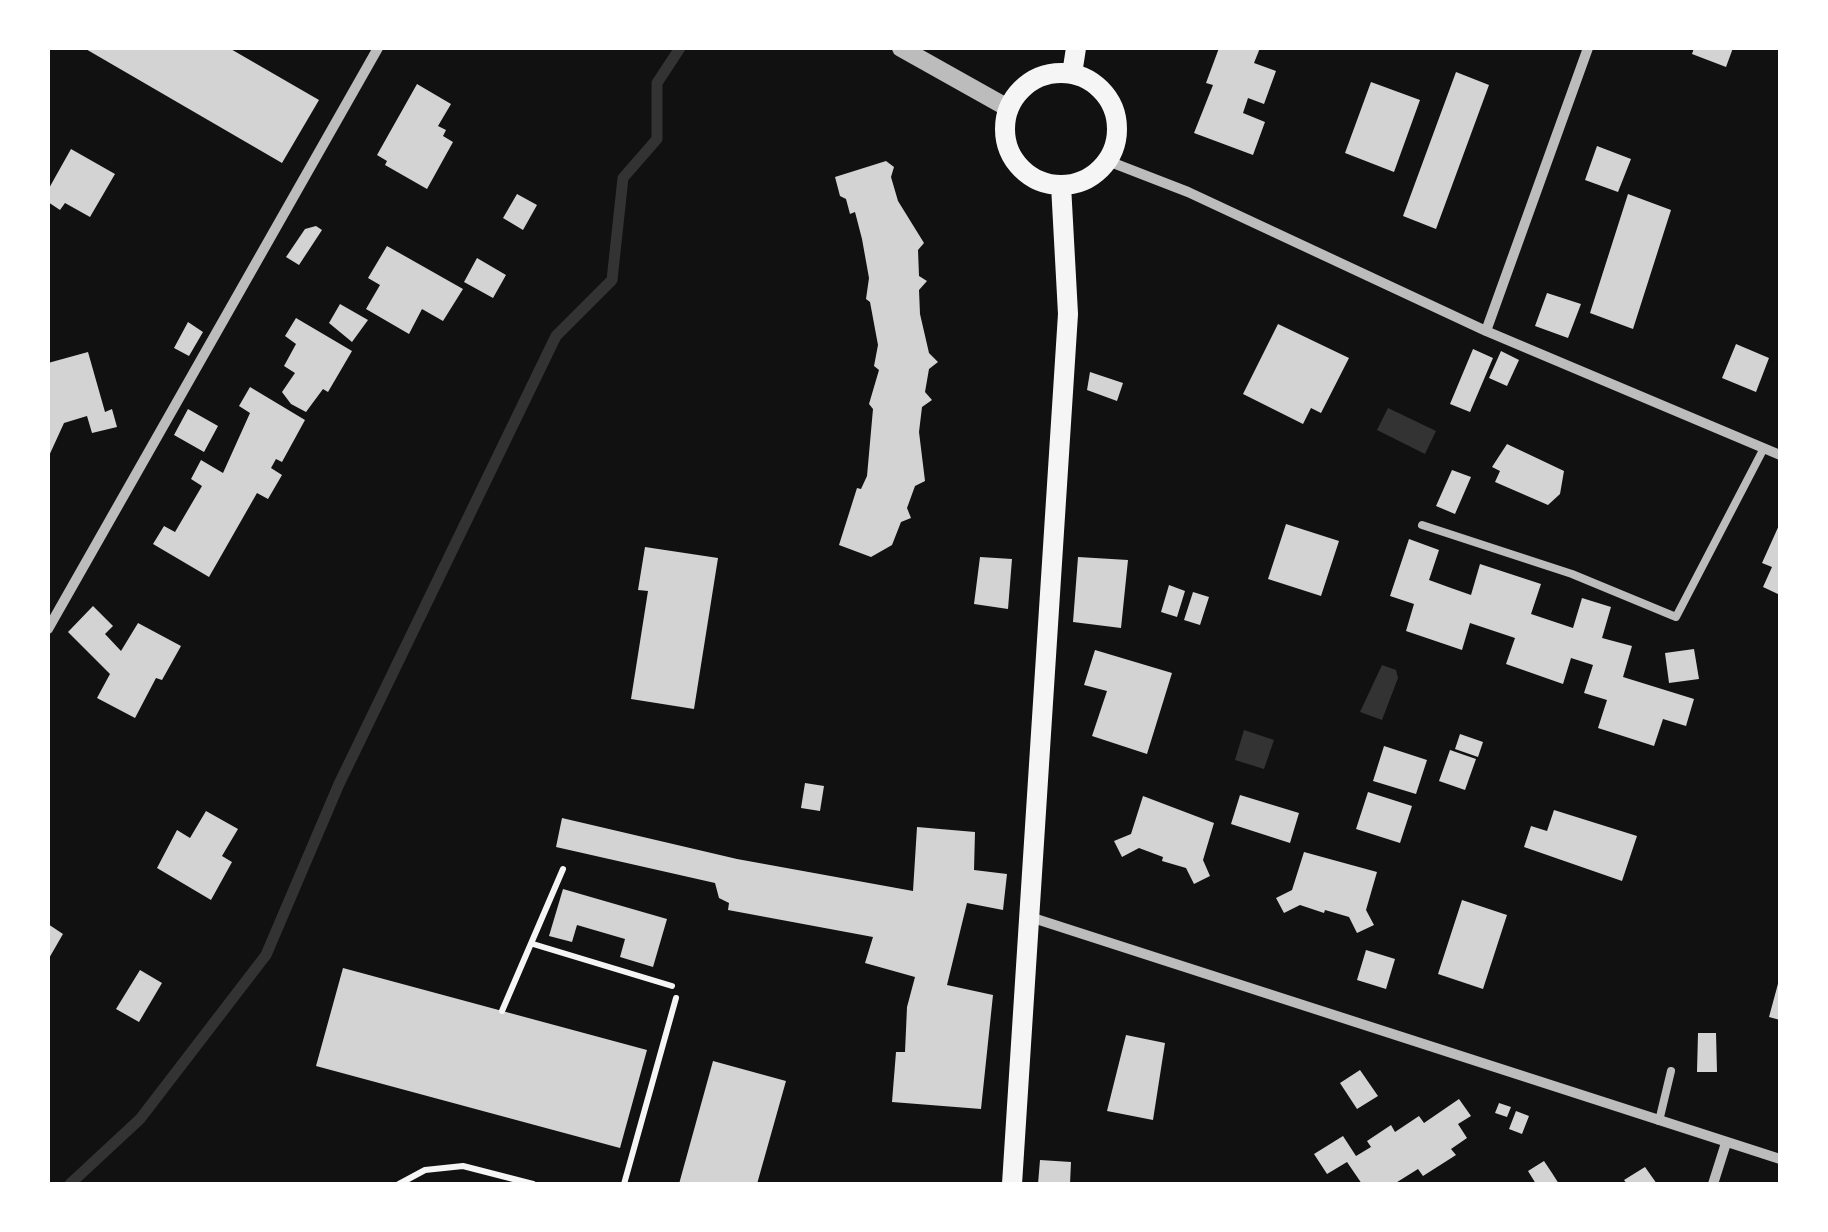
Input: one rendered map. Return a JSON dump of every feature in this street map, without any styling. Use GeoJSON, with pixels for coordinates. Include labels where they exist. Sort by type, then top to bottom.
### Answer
{"type":"FeatureCollection","features":[{"type":"Feature","properties":{"kind":"main road"},"geometry":{"type":"LineString","coordinates":[[1072,74],[1076,48]]}},
{"type":"Feature","properties":{"kind":"main road"},"geometry":{"type":"LineString","coordinates":[[1072,74],[1089,80],[1112,106],[1117,130],[1108,162],[1086,179],[1061,186],[1026,173],[1014,160],[1006,143],[1008,108],[1035,80],[1072,74]]}},
{"type":"Feature","properties":{"kind":"main road"},"geometry":{"type":"LineString","coordinates":[[1012,1184],[1068,314],[1061,186]]}},
{"type":"Feature","properties":{"kind":"street"},"geometry":{"type":"LineString","coordinates":[[48,628],[378,48]]}},
{"type":"Feature","properties":{"kind":"street"},"geometry":{"type":"LineString","coordinates":[[900,48],[1008,108]]}},
{"type":"Feature","properties":{"kind":"street"},"geometry":{"type":"LineString","coordinates":[[1486,331],[1588,48]]}},
{"type":"Feature","properties":{"kind":"street"},"geometry":{"type":"LineString","coordinates":[[1108,162],[1188,192],[1486,331],[1780,455]]}},
{"type":"Feature","properties":{"kind":"street"},"geometry":{"type":"LineString","coordinates":[[1030,917],[1780,1159]]}},
{"type":"Feature","properties":{"kind":"street"},"geometry":{"type":"LineString","coordinates":[[1714,1184],[1726,1143]]}},
{"type":"Feature","properties":{"kind":"lane"},"geometry":{"type":"LineString","coordinates":[[1422,525],[1572,574],[1676,617],[1764,448]]}},
{"type":"Feature","properties":{"kind":"lane"},"geometry":{"type":"LineString","coordinates":[[1659,1121],[1671,1071]]}},
{"type":"Feature","properties":{"kind":"path"},"geometry":{"type":"LineString","coordinates":[[502,1011],[563,869]]}},
{"type":"Feature","properties":{"kind":"path"},"geometry":{"type":"LineString","coordinates":[[533,944],[672,986]]}},
{"type":"Feature","properties":{"kind":"path"},"geometry":{"type":"LineString","coordinates":[[624,1184],[676,998]]}},
{"type":"Feature","properties":{"kind":"path"},"geometry":{"type":"LineString","coordinates":[[399,1184],[425,1170],[463,1166],[533,1184]]}},
{"type":"Feature","properties":{"kind":"shaded area"},"geometry":{"type":"Polygon","coordinates":[[[1388,408],[1436,431],[1425,454],[1377,430],[1388,408]]]}},
{"type":"Feature","properties":{"kind":"shaded area"},"geometry":{"type":"Polygon","coordinates":[[[1382,665],[1396,670],[1398,678],[1382,720],[1360,712],[1382,665]]]}},
{"type":"Feature","properties":{"kind":"shaded area"},"geometry":{"type":"Polygon","coordinates":[[[1244,730],[1274,740],[1264,769],[1235,760],[1244,730]]]}},
{"type":"Feature","properties":{"kind":"building"},"geometry":{"type":"Polygon","coordinates":[[[84,48],[229,48],[319,100],[282,163],[84,48]]]}},
{"type":"Feature","properties":{"kind":"building"},"geometry":{"type":"Polygon","coordinates":[[[1219,48],[1260,48],[1254,63],[1276,71],[1264,104],[1248,98],[1243,113],[1265,122],[1253,155],[1194,133],[1213,85],[1206,83],[1219,48]]]}},
{"type":"Feature","properties":{"kind":"building"},"geometry":{"type":"Polygon","coordinates":[[[1694,48],[1733,48],[1726,67],[1692,54],[1694,48]]]}},
{"type":"Feature","properties":{"kind":"building"},"geometry":{"type":"Polygon","coordinates":[[[1456,72],[1489,85],[1436,229],[1403,216],[1456,72]]]}},
{"type":"Feature","properties":{"kind":"building"},"geometry":{"type":"Polygon","coordinates":[[[1371,82],[1420,100],[1394,172],[1345,153],[1371,82]]]}},
{"type":"Feature","properties":{"kind":"building"},"geometry":{"type":"Polygon","coordinates":[[[417,84],[451,104],[438,126],[446,130],[443,136],[453,142],[427,189],[385,165],[387,161],[377,155],[417,84]]]}},
{"type":"Feature","properties":{"kind":"building"},"geometry":{"type":"Polygon","coordinates":[[[1597,146],[1631,159],[1618,192],[1585,180],[1597,146]]]}},
{"type":"Feature","properties":{"kind":"building"},"geometry":{"type":"Polygon","coordinates":[[[71,149],[115,174],[90,217],[65,203],[60,210],[48,202],[48,190],[71,149]]]}},
{"type":"Feature","properties":{"kind":"building"},"geometry":{"type":"Polygon","coordinates":[[[886,161],[894,167],[891,177],[898,201],[924,243],[918,250],[919,276],[927,281],[919,290],[920,314],[929,353],[938,362],[929,369],[925,392],[932,400],[922,407],[919,432],[925,481],[915,486],[907,508],[911,518],[901,522],[892,545],[871,557],[839,545],[857,488],[861,489],[867,476],[873,409],[869,404],[879,370],[874,366],[878,345],[870,302],[866,299],[869,278],[862,239],[855,212],[850,214],[835,177],[886,161]]]}},
{"type":"Feature","properties":{"kind":"building"},"geometry":{"type":"Polygon","coordinates":[[[517,194],[537,205],[523,230],[503,218],[517,194]]]}},
{"type":"Feature","properties":{"kind":"building"},"geometry":{"type":"Polygon","coordinates":[[[1628,194],[1671,210],[1633,329],[1590,313],[1628,194]]]}},
{"type":"Feature","properties":{"kind":"building"},"geometry":{"type":"Polygon","coordinates":[[[316,226],[322,230],[299,265],[286,257],[305,229],[316,226]]]}},
{"type":"Feature","properties":{"kind":"building"},"geometry":{"type":"Polygon","coordinates":[[[387,246],[463,289],[443,321],[422,309],[409,334],[366,309],[380,285],[368,278],[387,246]]]}},
{"type":"Feature","properties":{"kind":"building"},"geometry":{"type":"Polygon","coordinates":[[[477,258],[506,275],[493,298],[464,282],[477,258]]]}},
{"type":"Feature","properties":{"kind":"building"},"geometry":{"type":"Polygon","coordinates":[[[1547,293],[1581,304],[1568,338],[1535,326],[1547,293]]]}},
{"type":"Feature","properties":{"kind":"building"},"geometry":{"type":"Polygon","coordinates":[[[340,304],[368,320],[352,342],[329,323],[340,304]]]}},
{"type":"Feature","properties":{"kind":"building"},"geometry":{"type":"Polygon","coordinates":[[[296,318],[352,351],[328,392],[323,389],[306,412],[291,404],[282,392],[295,373],[284,366],[296,344],[285,336],[296,318]]]}},
{"type":"Feature","properties":{"kind":"building"},"geometry":{"type":"Polygon","coordinates":[[[188,322],[203,332],[189,356],[174,348],[188,322]]]}},
{"type":"Feature","properties":{"kind":"building"},"geometry":{"type":"Polygon","coordinates":[[[1278,324],[1349,358],[1321,413],[1311,408],[1303,424],[1243,394],[1278,324]]]}},
{"type":"Feature","properties":{"kind":"building"},"geometry":{"type":"Polygon","coordinates":[[[1736,344],[1769,358],[1756,392],[1722,378],[1736,344]]]}},
{"type":"Feature","properties":{"kind":"building"},"geometry":{"type":"Polygon","coordinates":[[[1473,349],[1493,358],[1470,412],[1450,404],[1473,349]]]}},
{"type":"Feature","properties":{"kind":"building"},"geometry":{"type":"Polygon","coordinates":[[[1501,351],[1519,360],[1507,386],[1489,378],[1501,351]]]}},
{"type":"Feature","properties":{"kind":"building"},"geometry":{"type":"Polygon","coordinates":[[[88,352],[105,412],[112,409],[117,427],[92,433],[87,416],[64,423],[48,458],[48,363],[88,352]]]}},
{"type":"Feature","properties":{"kind":"building"},"geometry":{"type":"Polygon","coordinates":[[[1090,372],[1123,383],[1117,401],[1087,390],[1090,372]]]}},
{"type":"Feature","properties":{"kind":"building"},"geometry":{"type":"Polygon","coordinates":[[[250,387],[305,420],[282,462],[276,459],[271,468],[282,475],[268,499],[257,493],[209,577],[153,544],[164,526],[175,532],[202,486],[191,479],[201,460],[223,473],[250,413],[239,406],[250,387]]]}},
{"type":"Feature","properties":{"kind":"building"},"geometry":{"type":"Polygon","coordinates":[[[188,409],[218,426],[204,452],[174,435],[188,409]]]}},
{"type":"Feature","properties":{"kind":"building"},"geometry":{"type":"Polygon","coordinates":[[[1507,444],[1564,471],[1560,494],[1548,505],[1495,482],[1500,471],[1492,467],[1507,444]]]}},
{"type":"Feature","properties":{"kind":"building"},"geometry":{"type":"Polygon","coordinates":[[[1452,470],[1471,477],[1455,514],[1436,506],[1452,470]]]}},
{"type":"Feature","properties":{"kind":"building"},"geometry":{"type":"Polygon","coordinates":[[[1780,523],[1780,595],[1763,587],[1772,567],[1762,563],[1780,523]]]}},
{"type":"Feature","properties":{"kind":"building"},"geometry":{"type":"Polygon","coordinates":[[[1286,524],[1339,541],[1321,596],[1268,579],[1286,524]]]}},
{"type":"Feature","properties":{"kind":"building"},"geometry":{"type":"Polygon","coordinates":[[[1409,539],[1439,550],[1429,580],[1471,595],[1480,564],[1541,584],[1531,614],[1573,628],[1582,598],[1611,607],[1602,638],[1632,646],[1623,677],[1694,699],[1686,726],[1663,719],[1654,746],[1598,728],[1607,700],[1584,693],[1593,665],[1571,658],[1563,684],[1506,664],[1515,638],[1470,623],[1462,650],[1406,631],[1414,604],[1390,596],[1409,539]]]}},
{"type":"Feature","properties":{"kind":"building"},"geometry":{"type":"Polygon","coordinates":[[[645,547],[718,558],[694,709],[631,699],[648,591],[638,590],[645,547]]]}},
{"type":"Feature","properties":{"kind":"building"},"geometry":{"type":"Polygon","coordinates":[[[980,557],[1012,559],[1008,609],[974,604],[980,557]]]}},
{"type":"Feature","properties":{"kind":"building"},"geometry":{"type":"Polygon","coordinates":[[[1078,557],[1128,560],[1121,628],[1073,622],[1078,557]]]}},
{"type":"Feature","properties":{"kind":"building"},"geometry":{"type":"Polygon","coordinates":[[[1169,585],[1185,591],[1177,617],[1161,612],[1169,585]]]}},
{"type":"Feature","properties":{"kind":"building"},"geometry":{"type":"Polygon","coordinates":[[[1193,592],[1209,597],[1200,625],[1184,620],[1193,592]]]}},
{"type":"Feature","properties":{"kind":"building"},"geometry":{"type":"Polygon","coordinates":[[[93,606],[113,626],[105,634],[121,651],[138,623],[181,646],[162,680],[156,678],[135,718],[97,698],[110,674],[68,632],[93,606]]]}},
{"type":"Feature","properties":{"kind":"building"},"geometry":{"type":"Polygon","coordinates":[[[1694,649],[1699,679],[1669,683],[1665,653],[1694,649]]]}},
{"type":"Feature","properties":{"kind":"building"},"geometry":{"type":"Polygon","coordinates":[[[1095,650],[1172,673],[1147,754],[1092,736],[1107,691],[1084,685],[1095,650]]]}},
{"type":"Feature","properties":{"kind":"building"},"geometry":{"type":"Polygon","coordinates":[[[1460,734],[1483,742],[1478,757],[1455,749],[1460,734]]]}},
{"type":"Feature","properties":{"kind":"building"},"geometry":{"type":"Polygon","coordinates":[[[1384,746],[1427,760],[1416,794],[1373,781],[1384,746]]]}},
{"type":"Feature","properties":{"kind":"building"},"geometry":{"type":"Polygon","coordinates":[[[1450,750],[1476,759],[1465,790],[1439,781],[1450,750]]]}},
{"type":"Feature","properties":{"kind":"building"},"geometry":{"type":"Polygon","coordinates":[[[805,783],[824,786],[820,811],[801,808],[805,783]]]}},
{"type":"Feature","properties":{"kind":"building"},"geometry":{"type":"Polygon","coordinates":[[[1368,792],[1412,806],[1400,843],[1356,829],[1368,792]]]}},
{"type":"Feature","properties":{"kind":"building"},"geometry":{"type":"Polygon","coordinates":[[[1240,795],[1299,813],[1290,843],[1231,824],[1240,795]]]}},
{"type":"Feature","properties":{"kind":"building"},"geometry":{"type":"Polygon","coordinates":[[[1143,796],[1214,823],[1203,860],[1210,876],[1194,884],[1186,868],[1139,848],[1122,857],[1114,841],[1131,834],[1143,796]]]}},
{"type":"Feature","properties":{"kind":"building"},"geometry":{"type":"Polygon","coordinates":[[[1554,810],[1637,836],[1622,881],[1524,847],[1531,826],[1547,831],[1554,810]]]}},
{"type":"Feature","properties":{"kind":"building"},"geometry":{"type":"Polygon","coordinates":[[[206,811],[238,829],[222,856],[232,862],[211,900],[157,868],[177,830],[190,838],[206,811]]]}},
{"type":"Feature","properties":{"kind":"building"},"geometry":{"type":"Polygon","coordinates":[[[562,818],[737,859],[913,891],[917,827],[975,832],[974,870],[1007,874],[1003,910],[967,903],[947,985],[993,995],[981,1109],[892,1102],[896,1052],[905,1052],[907,1007],[915,977],[865,963],[873,937],[728,910],[729,903],[719,898],[715,883],[556,847],[562,818]]]}},
{"type":"Feature","properties":{"kind":"building"},"geometry":{"type":"Polygon","coordinates":[[[1304,852],[1377,872],[1366,910],[1374,925],[1357,933],[1349,917],[1325,910],[1324,913],[1300,905],[1284,913],[1276,898],[1292,890],[1304,852]]]}},
{"type":"Feature","properties":{"kind":"building"},"geometry":{"type":"Polygon","coordinates":[[[563,889],[667,919],[653,967],[620,957],[625,939],[577,925],[572,942],[549,936],[563,889]]]}},
{"type":"Feature","properties":{"kind":"building"},"geometry":{"type":"Polygon","coordinates":[[[1462,900],[1507,915],[1483,989],[1438,974],[1462,900]]]}},
{"type":"Feature","properties":{"kind":"building"},"geometry":{"type":"Polygon","coordinates":[[[48,924],[63,934],[48,960],[48,924]]]}},
{"type":"Feature","properties":{"kind":"building"},"geometry":{"type":"Polygon","coordinates":[[[1366,950],[1395,959],[1386,989],[1357,980],[1366,950]]]}},
{"type":"Feature","properties":{"kind":"building"},"geometry":{"type":"Polygon","coordinates":[[[343,968],[647,1050],[620,1148],[316,1066],[343,968]]]}},
{"type":"Feature","properties":{"kind":"building"},"geometry":{"type":"Polygon","coordinates":[[[140,970],[162,983],[139,1022],[116,1009],[140,970]]]}},
{"type":"Feature","properties":{"kind":"building"},"geometry":{"type":"Polygon","coordinates":[[[1780,980],[1780,1020],[1769,1017],[1780,980]]]}},
{"type":"Feature","properties":{"kind":"building"},"geometry":{"type":"Polygon","coordinates":[[[1698,1033],[1716,1033],[1717,1072],[1697,1072],[1698,1033]]]}},
{"type":"Feature","properties":{"kind":"building"},"geometry":{"type":"Polygon","coordinates":[[[1126,1035],[1165,1043],[1153,1120],[1107,1111],[1126,1035]]]}},
{"type":"Feature","properties":{"kind":"building"},"geometry":{"type":"Polygon","coordinates":[[[713,1061],[786,1081],[757,1184],[679,1184],[713,1061]]]}},
{"type":"Feature","properties":{"kind":"building"},"geometry":{"type":"Polygon","coordinates":[[[1360,1070],[1378,1096],[1357,1109],[1340,1083],[1360,1070]]]}},
{"type":"Feature","properties":{"kind":"building"},"geometry":{"type":"Polygon","coordinates":[[[1459,1099],[1471,1116],[1458,1124],[1467,1138],[1451,1149],[1456,1155],[1423,1176],[1418,1169],[1394,1184],[1362,1184],[1347,1162],[1327,1174],[1314,1154],[1343,1136],[1356,1156],[1371,1147],[1367,1141],[1391,1125],[1395,1132],[1419,1116],[1424,1123],[1459,1099]]]}},
{"type":"Feature","properties":{"kind":"building"},"geometry":{"type":"Polygon","coordinates":[[[1499,1103],[1511,1107],[1507,1117],[1495,1113],[1499,1103]]]}},
{"type":"Feature","properties":{"kind":"building"},"geometry":{"type":"Polygon","coordinates":[[[1516,1111],[1529,1116],[1522,1134],[1509,1129],[1516,1111]]]}},
{"type":"Feature","properties":{"kind":"building"},"geometry":{"type":"Polygon","coordinates":[[[1040,1160],[1071,1162],[1070,1184],[1038,1184],[1040,1160]]]}},
{"type":"Feature","properties":{"kind":"building"},"geometry":{"type":"Polygon","coordinates":[[[1544,1161],[1559,1184],[1536,1184],[1528,1171],[1544,1161]]]}},
{"type":"Feature","properties":{"kind":"building"},"geometry":{"type":"Polygon","coordinates":[[[1645,1167],[1657,1184],[1627,1184],[1624,1180],[1645,1167]]]}},
{"type":"Feature","properties":{"kind":"waterway"},"geometry":{"type":"LineString","coordinates":[[70,1184],[140,1119],[266,955],[339,784],[556,336],[612,280],[623,178],[657,139],[657,83],[680,48]]}}]}
